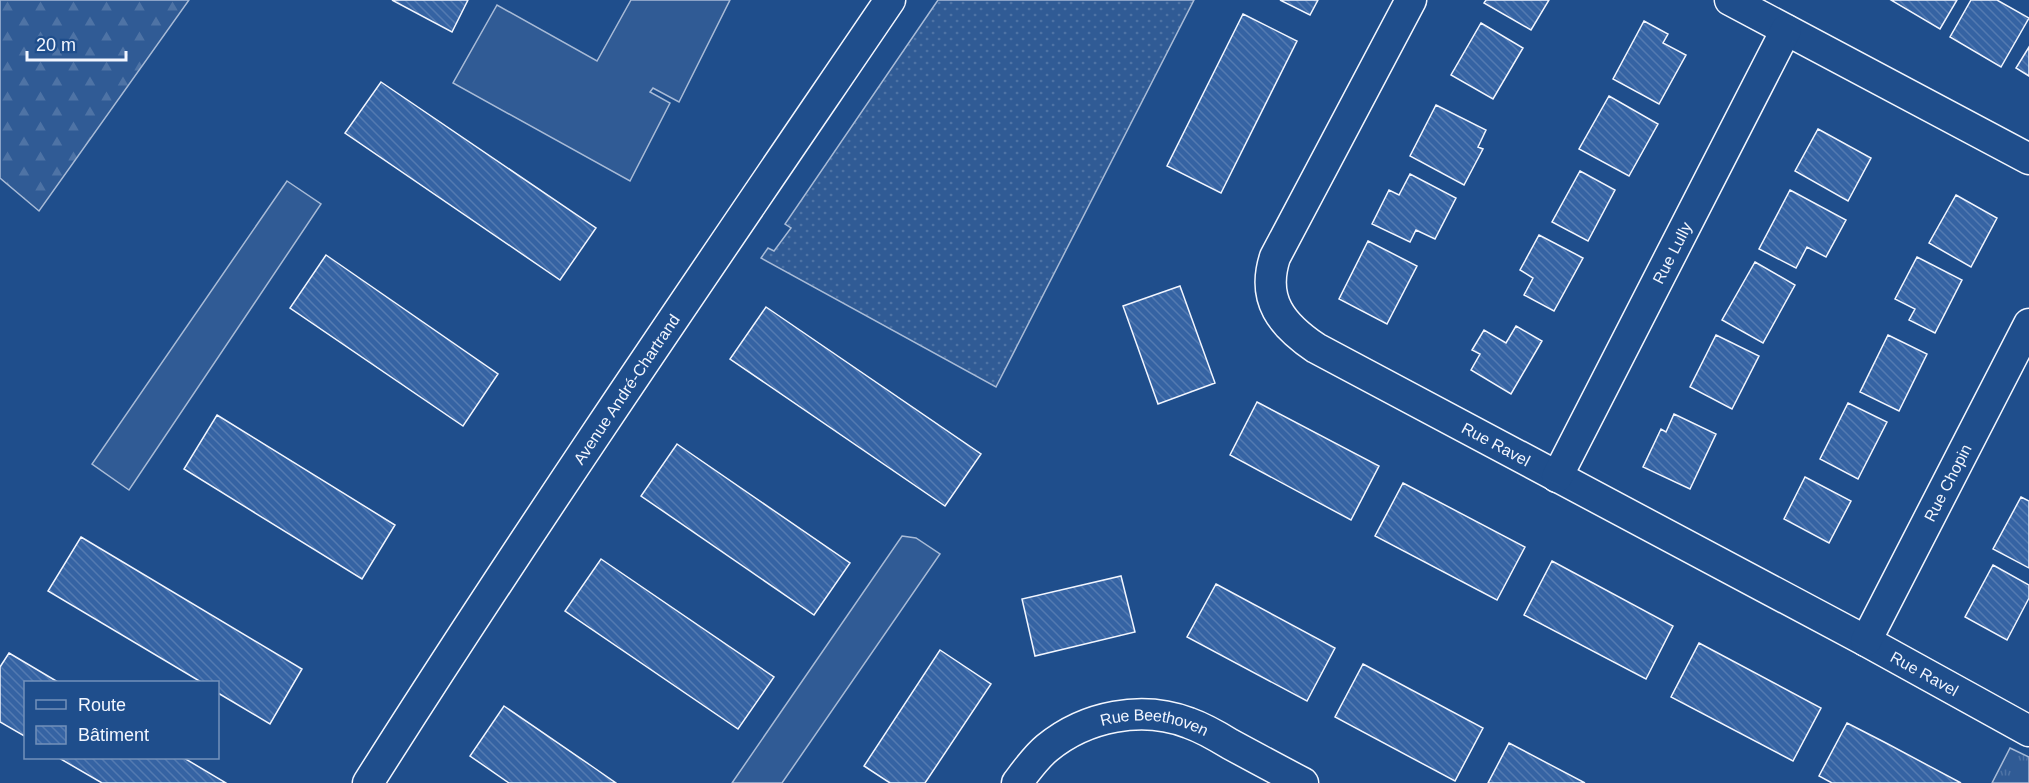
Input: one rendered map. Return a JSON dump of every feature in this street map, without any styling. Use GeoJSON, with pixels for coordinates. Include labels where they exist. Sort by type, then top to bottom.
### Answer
{"type":"FeatureCollection","features":[{"type":"Feature","properties":{"kind":"street","name":"Avenue André-Chartrand"},"geometry":{"type":"LineString","coordinates":[[368,783],[508,564],[621,394],[890,0]]}},
{"type":"Feature","properties":{"kind":"street","name":"Rue Ravel"},"geometry":{"type":"LineString","coordinates":[[1411,0],[1275,257],[1271,270],[1272,295],[1282,319],[1301,338],[1316,348],[1866,641],[2029,731]]}},
{"type":"Feature","properties":{"kind":"street"},"geometry":{"type":"LineString","coordinates":[[1730,0],[2029,159]]}},
{"type":"Feature","properties":{"kind":"street","name":"Rue Lully"},"geometry":{"type":"LineString","coordinates":[[1557,477],[1786,30]]}},
{"type":"Feature","properties":{"kind":"street","name":"Rue Chopin"},"geometry":{"type":"LineString","coordinates":[[1866,641],[2029,324]]}},
{"type":"Feature","properties":{"kind":"street","name":"Rue Beethoven"},"geometry":{"type":"LineString","coordinates":[[1017,783],[1045,749],[1074,730],[1120,715],[1143,714],[1189,723],[1303,783]]}},
{"type":"Feature","properties":{"kind":"green space"},"geometry":{"type":"Polygon","coordinates":[[[0,0],[189,0],[39,211],[0,178],[0,0]]]}},
{"type":"Feature","properties":{"kind":"green space"},"geometry":{"type":"Polygon","coordinates":[[[938,0],[1194,0],[996,387],[761,258],[768,248],[774,251],[791,228],[785,224],[938,0]]]}},
{"type":"Feature","properties":{"kind":"green space"},"geometry":{"type":"Polygon","coordinates":[[[2010,748],[2029,757],[2029,783],[1992,783],[2010,748]]]}},
{"type":"Feature","properties":{"kind":"shaded area"},"geometry":{"type":"Polygon","coordinates":[[[631,0],[730,0],[679,102],[653,88],[650,92],[670,103],[630,181],[453,83],[497,5],[597,61],[631,0]]]}},
{"type":"Feature","properties":{"kind":"shaded area"},"geometry":{"type":"Polygon","coordinates":[[[287,181],[321,204],[129,490],[92,464],[287,181]]]}},
{"type":"Feature","properties":{"kind":"shaded area"},"geometry":{"type":"Polygon","coordinates":[[[902,536],[916,538],[940,554],[782,783],[732,783],[902,536]]]}},
{"type":"Feature","properties":{"kind":"building"},"geometry":{"type":"Polygon","coordinates":[[[392,0],[468,0],[452,32],[392,0]]]}},
{"type":"Feature","properties":{"kind":"building"},"geometry":{"type":"Polygon","coordinates":[[[1280,0],[1318,0],[1310,15],[1280,0]]]}},
{"type":"Feature","properties":{"kind":"building"},"geometry":{"type":"Polygon","coordinates":[[[1486,0],[1549,0],[1531,30],[1484,3],[1486,0]]]}},
{"type":"Feature","properties":{"kind":"building"},"geometry":{"type":"Polygon","coordinates":[[[1891,0],[1957,0],[1940,29],[1891,0]]]}},
{"type":"Feature","properties":{"kind":"building"},"geometry":{"type":"Polygon","coordinates":[[[1971,0],[1997,0],[2029,18],[2001,67],[1950,37],[1971,0]]]}},
{"type":"Feature","properties":{"kind":"building"},"geometry":{"type":"Polygon","coordinates":[[[1243,14],[1297,41],[1221,193],[1167,166],[1243,14]]]}},
{"type":"Feature","properties":{"kind":"building"},"geometry":{"type":"Polygon","coordinates":[[[1644,21],[1668,34],[1663,43],[1686,55],[1659,104],[1613,79],[1644,21]]]}},
{"type":"Feature","properties":{"kind":"building"},"geometry":{"type":"Polygon","coordinates":[[[1481,23],[1523,48],[1493,99],[1451,75],[1481,23]]]}},
{"type":"Feature","properties":{"kind":"building"},"geometry":{"type":"Polygon","coordinates":[[[2029,47],[2029,76],[2016,68],[2029,47]]]}},
{"type":"Feature","properties":{"kind":"building"},"geometry":{"type":"Polygon","coordinates":[[[381,82],[596,228],[560,280],[345,133],[381,82]]]}},
{"type":"Feature","properties":{"kind":"building"},"geometry":{"type":"Polygon","coordinates":[[[1609,96],[1658,124],[1629,176],[1579,149],[1609,96]]]}},
{"type":"Feature","properties":{"kind":"building"},"geometry":{"type":"Polygon","coordinates":[[[1436,105],[1486,130],[1478,147],[1483,149],[1464,185],[1410,156],[1436,105]]]}},
{"type":"Feature","properties":{"kind":"building"},"geometry":{"type":"Polygon","coordinates":[[[1818,129],[1871,158],[1848,201],[1795,171],[1818,129]]]}},
{"type":"Feature","properties":{"kind":"building"},"geometry":{"type":"Polygon","coordinates":[[[1580,171],[1615,190],[1588,241],[1552,222],[1580,171]]]}},
{"type":"Feature","properties":{"kind":"building"},"geometry":{"type":"Polygon","coordinates":[[[1410,174],[1456,198],[1435,239],[1416,230],[1410,242],[1372,224],[1389,190],[1399,195],[1410,174]]]}},
{"type":"Feature","properties":{"kind":"building"},"geometry":{"type":"Polygon","coordinates":[[[1790,190],[1846,220],[1826,257],[1807,247],[1796,268],[1759,249],[1790,190]]]}},
{"type":"Feature","properties":{"kind":"building"},"geometry":{"type":"Polygon","coordinates":[[[1956,195],[1997,218],[1971,267],[1929,243],[1956,195]]]}},
{"type":"Feature","properties":{"kind":"building"},"geometry":{"type":"Polygon","coordinates":[[[1539,235],[1583,258],[1554,311],[1524,295],[1533,278],[1520,270],[1539,235]]]}},
{"type":"Feature","properties":{"kind":"building"},"geometry":{"type":"Polygon","coordinates":[[[1368,241],[1417,266],[1387,324],[1339,299],[1368,241]]]}},
{"type":"Feature","properties":{"kind":"building"},"geometry":{"type":"Polygon","coordinates":[[[326,255],[498,374],[463,426],[290,308],[326,255]]]}},
{"type":"Feature","properties":{"kind":"building"},"geometry":{"type":"Polygon","coordinates":[[[1917,257],[1962,280],[1935,333],[1909,320],[1915,309],[1895,299],[1917,257]]]}},
{"type":"Feature","properties":{"kind":"building"},"geometry":{"type":"Polygon","coordinates":[[[1755,262],[1795,285],[1763,343],[1722,320],[1755,262]]]}},
{"type":"Feature","properties":{"kind":"building"},"geometry":{"type":"Polygon","coordinates":[[[1180,286],[1215,383],[1158,404],[1123,306],[1180,286]]]}},
{"type":"Feature","properties":{"kind":"building"},"geometry":{"type":"Polygon","coordinates":[[[766,307],[981,454],[945,506],[730,359],[766,307]]]}},
{"type":"Feature","properties":{"kind":"building"},"geometry":{"type":"Polygon","coordinates":[[[1516,326],[1542,341],[1511,394],[1471,370],[1480,354],[1472,350],[1484,330],[1506,343],[1516,326]]]}},
{"type":"Feature","properties":{"kind":"building"},"geometry":{"type":"Polygon","coordinates":[[[1716,335],[1759,356],[1732,409],[1690,387],[1716,335]]]}},
{"type":"Feature","properties":{"kind":"building"},"geometry":{"type":"Polygon","coordinates":[[[1888,335],[1927,354],[1899,411],[1860,392],[1888,335]]]}},
{"type":"Feature","properties":{"kind":"building"},"geometry":{"type":"Polygon","coordinates":[[[1257,402],[1379,466],[1351,520],[1230,455],[1257,402]]]}},
{"type":"Feature","properties":{"kind":"building"},"geometry":{"type":"Polygon","coordinates":[[[1848,403],[1887,422],[1858,479],[1820,459],[1848,403]]]}},
{"type":"Feature","properties":{"kind":"building"},"geometry":{"type":"Polygon","coordinates":[[[1674,414],[1716,434],[1690,489],[1643,467],[1661,429],[1666,432],[1674,414]]]}},
{"type":"Feature","properties":{"kind":"building"},"geometry":{"type":"Polygon","coordinates":[[[217,415],[395,525],[362,579],[184,469],[217,415]]]}},
{"type":"Feature","properties":{"kind":"building"},"geometry":{"type":"Polygon","coordinates":[[[677,444],[850,563],[814,615],[641,496],[677,444]]]}},
{"type":"Feature","properties":{"kind":"building"},"geometry":{"type":"Polygon","coordinates":[[[1805,477],[1851,501],[1829,543],[1784,519],[1805,477]]]}},
{"type":"Feature","properties":{"kind":"building"},"geometry":{"type":"Polygon","coordinates":[[[1403,483],[1525,547],[1497,600],[1375,536],[1403,483]]]}},
{"type":"Feature","properties":{"kind":"building"},"geometry":{"type":"Polygon","coordinates":[[[2021,497],[2029,501],[2029,568],[1993,549],[2021,497]]]}},
{"type":"Feature","properties":{"kind":"building"},"geometry":{"type":"Polygon","coordinates":[[[81,537],[302,669],[270,724],[219,694],[219,681],[199,681],[48,591],[81,537]]]}},
{"type":"Feature","properties":{"kind":"building"},"geometry":{"type":"Polygon","coordinates":[[[601,559],[774,677],[738,729],[565,611],[601,559]]]}},
{"type":"Feature","properties":{"kind":"building"},"geometry":{"type":"Polygon","coordinates":[[[1552,561],[1673,626],[1646,679],[1524,615],[1552,561]]]}},
{"type":"Feature","properties":{"kind":"building"},"geometry":{"type":"Polygon","coordinates":[[[1993,565],[2029,585],[2029,598],[2007,640],[1965,617],[1993,565]]]}},
{"type":"Feature","properties":{"kind":"building"},"geometry":{"type":"Polygon","coordinates":[[[1121,576],[1135,632],[1035,656],[1022,599],[1121,576]]]}},
{"type":"Feature","properties":{"kind":"building"},"geometry":{"type":"Polygon","coordinates":[[[1216,584],[1335,648],[1307,701],[1187,637],[1216,584]]]}},
{"type":"Feature","properties":{"kind":"building"},"geometry":{"type":"Polygon","coordinates":[[[1699,643],[1821,708],[1793,761],[1671,697],[1699,643]]]}},
{"type":"Feature","properties":{"kind":"building"},"geometry":{"type":"Polygon","coordinates":[[[940,650],[991,684],[925,783],[890,783],[864,766],[940,650]]]}},
{"type":"Feature","properties":{"kind":"building"},"geometry":{"type":"Polygon","coordinates":[[[9,653],[56,681],[24,681],[24,736],[0,722],[0,667],[9,653]]]}},
{"type":"Feature","properties":{"kind":"building"},"geometry":{"type":"Polygon","coordinates":[[[1363,664],[1483,728],[1455,781],[1335,717],[1363,664]]]}},
{"type":"Feature","properties":{"kind":"building"},"geometry":{"type":"Polygon","coordinates":[[[504,706],[616,783],[509,783],[470,756],[504,706]]]}},
{"type":"Feature","properties":{"kind":"building"},"geometry":{"type":"Polygon","coordinates":[[[1847,723],[1961,783],[1832,783],[1819,776],[1847,723]]]}},
{"type":"Feature","properties":{"kind":"building"},"geometry":{"type":"Polygon","coordinates":[[[1509,743],[1585,783],[1488,783],[1509,743]]]}},
{"type":"Feature","properties":{"kind":"building"},"geometry":{"type":"Polygon","coordinates":[[[61,759],[186,759],[226,783],[102,783],[61,759]]]}}]}
